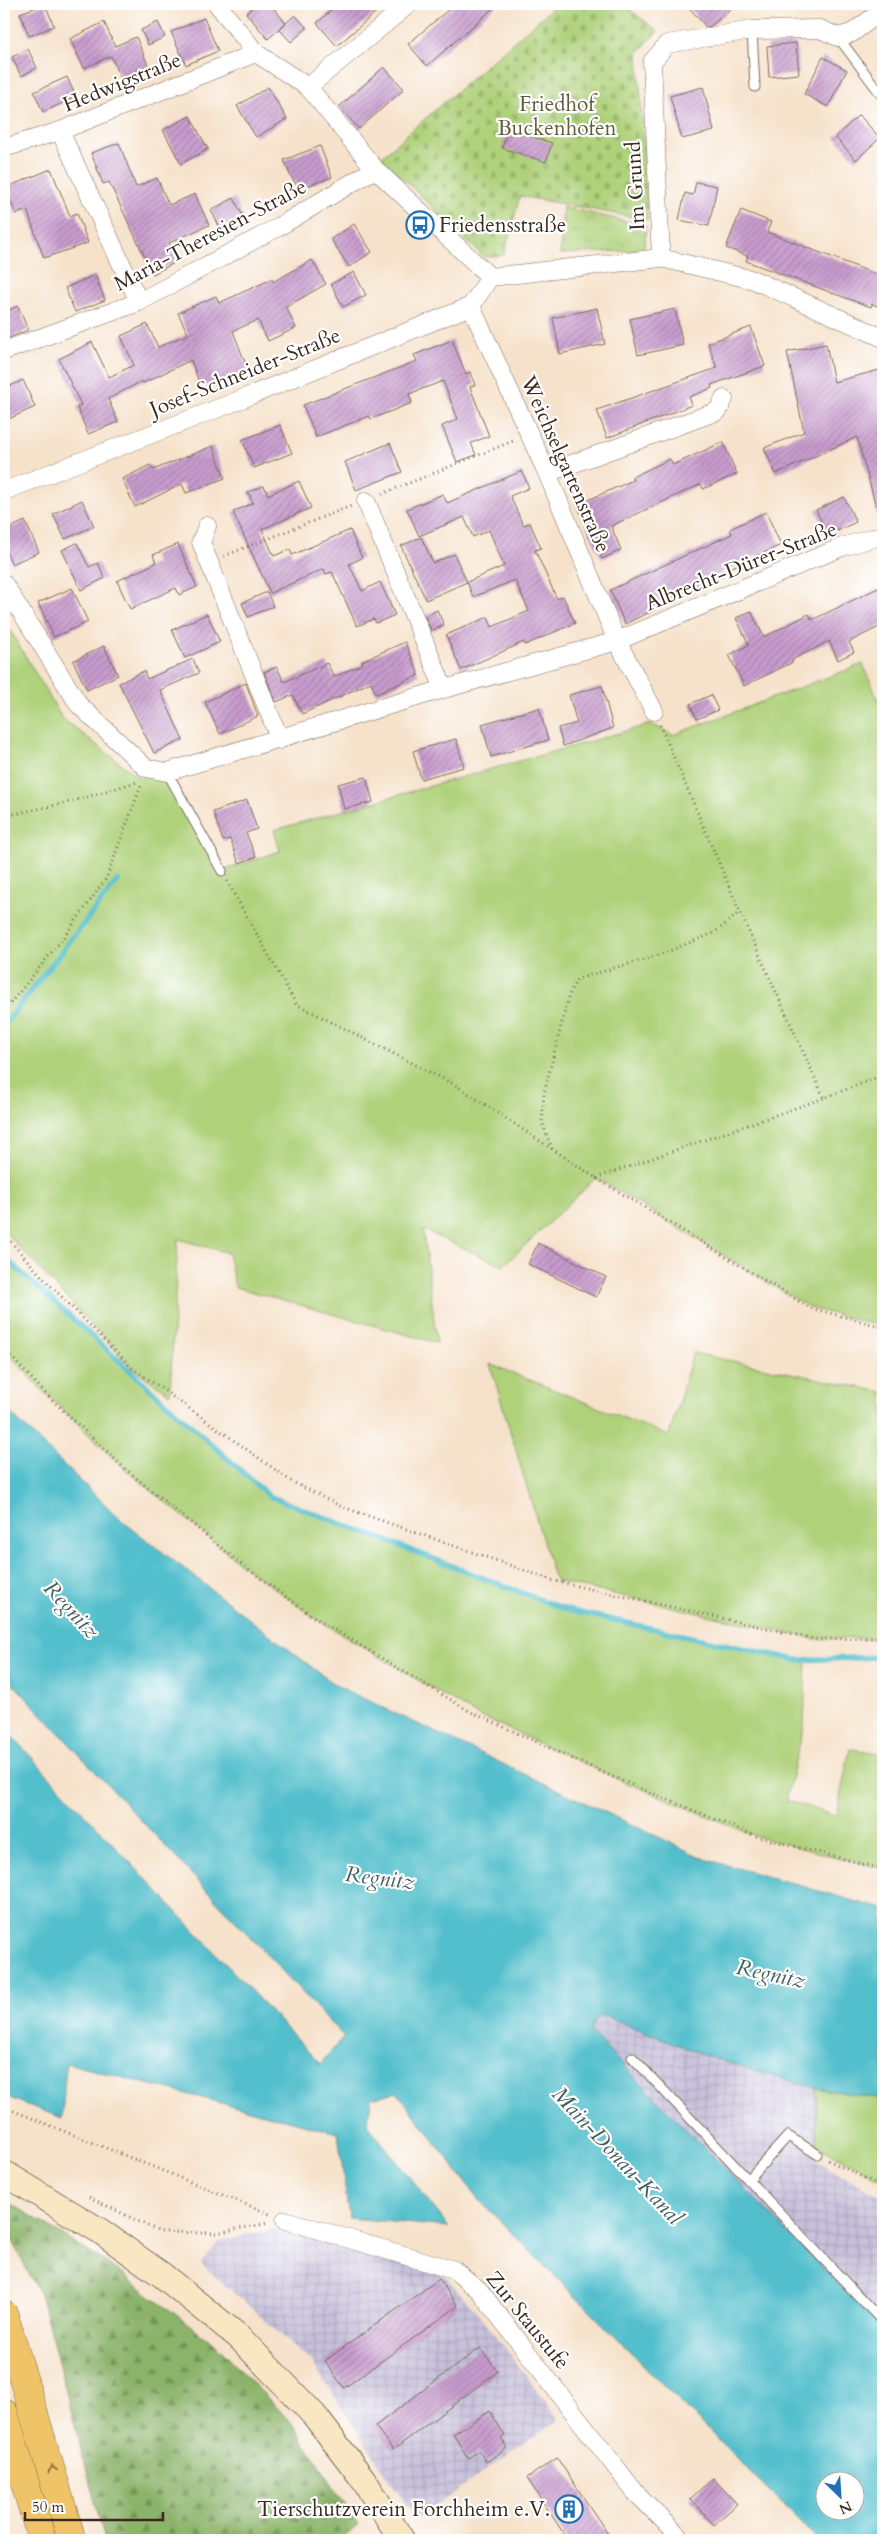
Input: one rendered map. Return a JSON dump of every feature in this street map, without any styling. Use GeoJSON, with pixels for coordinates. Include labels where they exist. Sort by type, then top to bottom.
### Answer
{"type":"FeatureCollection","features":[{"type":"Feature","properties":{"kind":"highway"},"geometry":{"type":"LineString","coordinates":[[4,2315],[69,2528],[78,2540]]}},
{"type":"Feature","properties":{"kind":"highway"},"geometry":{"type":"LineString","coordinates":[[4,2412],[42,2540]]}},
{"type":"Feature","properties":{"kind":"main road"},"geometry":{"type":"LineString","coordinates":[[7,2156],[100,2231],[162,2275],[239,2337],[314,2415],[363,2479],[402,2540]]}},
{"type":"Feature","properties":{"kind":"street"},"geometry":{"type":"LineString","coordinates":[[216,4],[256,53],[308,88],[376,169],[490,277],[661,258],[754,280],[883,338]]}},
{"type":"Feature","properties":{"kind":"street"},"geometry":{"type":"LineString","coordinates":[[308,88],[409,4]]}},
{"type":"Feature","properties":{"kind":"street"},"geometry":{"type":"LineString","coordinates":[[838,37],[852,33],[883,10]]}},
{"type":"Feature","properties":{"kind":"street","name":"Im Grund"},"geometry":{"type":"LineString","coordinates":[[661,258],[652,62],[667,44],[752,30],[820,29],[838,37]]}},
{"type":"Feature","properties":{"kind":"street","name":"Hedwigstraße"},"geometry":{"type":"LineString","coordinates":[[4,148],[60,132],[256,53]]}},
{"type":"Feature","properties":{"kind":"street"},"geometry":{"type":"LineString","coordinates":[[60,132],[139,302]]}},
{"type":"Feature","properties":{"kind":"street","name":"Maria-Theresien-Straße"},"geometry":{"type":"LineString","coordinates":[[4,351],[139,302],[280,226],[376,169]]}},
{"type":"Feature","properties":{"kind":"street"},"geometry":{"type":"LineString","coordinates":[[471,306],[490,277]]}},
{"type":"Feature","properties":{"kind":"street","name":"Weichselgartenstraße"},"geometry":{"type":"LineString","coordinates":[[471,306],[546,473],[617,641],[654,711]]}},
{"type":"Feature","properties":{"kind":"street","name":"Josef-Schneider-Straße"},"geometry":{"type":"LineString","coordinates":[[4,491],[471,306]]}},
{"type":"Feature","properties":{"kind":"street"},"geometry":{"type":"LineString","coordinates":[[546,473],[718,411],[724,399]]}},
{"type":"Feature","properties":{"kind":"street"},"geometry":{"type":"LineString","coordinates":[[366,500],[444,689]]}},
{"type":"Feature","properties":{"kind":"street"},"geometry":{"type":"LineString","coordinates":[[207,526],[201,542],[280,740]]}},
{"type":"Feature","properties":{"kind":"street","name":"Albrecht-Dürer-Straße"},"geometry":{"type":"LineString","coordinates":[[617,641],[842,547],[883,535]]}},
{"type":"Feature","properties":{"kind":"street"},"geometry":{"type":"LineString","coordinates":[[4,584],[79,705],[146,768],[167,772],[280,740],[444,689],[617,641]]}},
{"type":"Feature","properties":{"kind":"street","name":"Zur Staustufe"},"geometry":{"type":"LineString","coordinates":[[284,2220],[454,2270],[479,2290],[635,2492],[678,2539]]}},
{"type":"Feature","properties":{"kind":"lane"},"geometry":{"type":"LineString","coordinates":[[752,30],[756,87]]}},
{"type":"Feature","properties":{"kind":"lane"},"geometry":{"type":"LineString","coordinates":[[838,37],[883,97]]}},
{"type":"Feature","properties":{"kind":"lane"},"geometry":{"type":"LineString","coordinates":[[167,772],[222,871]]}},
{"type":"Feature","properties":{"kind":"lane"},"geometry":{"type":"LineString","coordinates":[[632,2057],[883,2322]]}},
{"type":"Feature","properties":{"kind":"lane"},"geometry":{"type":"LineString","coordinates":[[748,2180],[788,2136],[817,2154]]}},
{"type":"Feature","properties":{"kind":"path"},"geometry":{"type":"LineString","coordinates":[[209,562],[529,435]]}},
{"type":"Feature","properties":{"kind":"path"},"geometry":{"type":"LineString","coordinates":[[654,711],[740,912],[824,1098]]}},
{"type":"Feature","properties":{"kind":"path"},"geometry":{"type":"LineString","coordinates":[[4,816],[66,803],[143,780],[106,880],[61,941],[4,1011]]}},
{"type":"Feature","properties":{"kind":"path"},"geometry":{"type":"LineString","coordinates":[[222,871],[296,1004],[457,1086],[596,1178],[810,1308],[883,1327]]}},
{"type":"Feature","properties":{"kind":"path"},"geometry":{"type":"LineString","coordinates":[[552,1149],[542,1122],[544,1093],[568,995],[577,979],[659,955],[714,933],[740,912]]}},
{"type":"Feature","properties":{"kind":"path"},"geometry":{"type":"LineString","coordinates":[[596,1178],[824,1098],[883,1074]]}},
{"type":"Feature","properties":{"kind":"path"},"geometry":{"type":"LineString","coordinates":[[4,1234],[44,1279],[131,1367],[291,1481],[340,1506],[554,1581],[815,1639],[883,1638]]}},
{"type":"Feature","properties":{"kind":"path"},"geometry":{"type":"LineString","coordinates":[[4,1349],[45,1393],[124,1468],[241,1564],[315,1618],[471,1712],[613,1777],[758,1837],[883,1869]]}},
{"type":"Feature","properties":{"kind":"path"},"geometry":{"type":"LineString","coordinates":[[4,2107],[284,2220]]}},
{"type":"Feature","properties":{"kind":"path"},"geometry":{"type":"LineString","coordinates":[[817,2154],[883,2187]]}},
{"type":"Feature","properties":{"kind":"path"},"geometry":{"type":"LineString","coordinates":[[85,2195],[160,2232],[216,2233],[284,2220]]}},
{"type":"Feature","properties":{"kind":"shaded area"},"geometry":{"type":"Polygon","coordinates":[[[603,2015],[712,2058],[816,2088],[817,2154],[814,2160],[883,2197],[883,2329],[591,2033],[594,2020],[603,2015]]]}},
{"type":"Feature","properties":{"kind":"shaded area"},"geometry":{"type":"Polygon","coordinates":[[[285,2226],[444,2275],[485,2321],[559,2420],[416,2519],[311,2361],[201,2264],[219,2241],[285,2226]]]}},
{"type":"Feature","properties":{"kind":"green space","name":"Friedhof Buckenhofen"},"geometry":{"type":"Polygon","coordinates":[[[557,4],[622,4],[658,31],[638,52],[648,220],[520,196],[504,255],[484,257],[381,157],[557,4]]]}},
{"type":"Feature","properties":{"kind":"green space"},"geometry":{"type":"Polygon","coordinates":[[[563,207],[646,226],[644,250],[560,254],[563,207]]]}},
{"type":"Feature","properties":{"kind":"green space"},"geometry":{"type":"Polygon","coordinates":[[[4,620],[62,718],[142,780],[146,768],[167,772],[222,871],[280,851],[274,830],[651,724],[673,735],[863,664],[883,712],[883,1327],[810,1308],[596,1178],[503,1266],[423,1230],[437,1343],[235,1287],[228,1253],[178,1239],[170,1394],[131,1367],[4,1231],[4,620]]]}},
{"type":"Feature","properties":{"kind":"green space"},"geometry":{"type":"Polygon","coordinates":[[[4,1257],[269,1496],[567,1610],[797,1660],[806,1659],[804,1726],[786,1800],[836,1816],[850,1749],[883,1753],[883,1869],[758,1837],[613,1777],[471,1712],[315,1618],[241,1564],[124,1468],[45,1393],[4,1349],[4,1257]]]}},
{"type":"Feature","properties":{"kind":"green space"},"geometry":{"type":"Polygon","coordinates":[[[693,1353],[883,1392],[883,1638],[815,1639],[555,1581],[490,1364],[669,1436],[693,1353]]]}},
{"type":"Feature","properties":{"kind":"green space"},"geometry":{"type":"Polygon","coordinates":[[[816,2088],[883,2099],[883,2180],[817,2146],[816,2088]]]}},
{"type":"Feature","properties":{"kind":"green space"},"geometry":{"type":"Polygon","coordinates":[[[4,2199],[107,2263],[214,2343],[291,2422],[359,2525],[339,2540],[105,2540],[41,2297],[13,2243],[4,2220],[4,2199]]]}},
{"type":"Feature","properties":{"kind":"water"},"geometry":{"type":"Polygon","coordinates":[[[4,1407],[121,1520],[335,1685],[705,1859],[883,1909],[883,2099],[816,2088],[712,2058],[603,2015],[594,2020],[591,2033],[883,2329],[883,2540],[818,2540],[480,2201],[397,2092],[371,2098],[368,2125],[449,2227],[349,2218],[338,2133],[66,2063],[62,2118],[4,2096],[4,1728],[320,2064],[344,2037],[4,1674],[4,1407]]]}},
{"type":"Feature","properties":{"kind":"building"},"geometry":{"type":"Polygon","coordinates":[[[45,4],[54,26],[29,36],[20,13],[45,4]]]}},
{"type":"Feature","properties":{"kind":"building"},"geometry":{"type":"Polygon","coordinates":[[[257,4],[270,4],[286,23],[268,39],[246,13],[257,4]]]}},
{"type":"Feature","properties":{"kind":"building"},"geometry":{"type":"Polygon","coordinates":[[[338,4],[385,4],[337,46],[317,23],[338,4]]]}},
{"type":"Feature","properties":{"kind":"building"},"geometry":{"type":"Polygon","coordinates":[[[455,4],[498,4],[427,66],[408,44],[455,4]]]}},
{"type":"Feature","properties":{"kind":"building"},"geometry":{"type":"Polygon","coordinates":[[[686,4],[736,4],[711,26],[706,27],[686,4]]]}},
{"type":"Feature","properties":{"kind":"building"},"geometry":{"type":"Polygon","coordinates":[[[295,15],[307,28],[291,42],[279,29],[295,15]]]}},
{"type":"Feature","properties":{"kind":"building"},"geometry":{"type":"Polygon","coordinates":[[[204,18],[218,51],[186,65],[171,32],[204,18]]]}},
{"type":"Feature","properties":{"kind":"building"},"geometry":{"type":"Polygon","coordinates":[[[104,22],[115,46],[136,37],[148,65],[121,78],[111,56],[84,68],[70,39],[104,22]]]}},
{"type":"Feature","properties":{"kind":"building"},"geometry":{"type":"Polygon","coordinates":[[[158,22],[165,37],[148,45],[141,30],[158,22]]]}},
{"type":"Feature","properties":{"kind":"building"},"geometry":{"type":"Polygon","coordinates":[[[796,43],[799,74],[769,77],[767,46],[796,43]]]}},
{"type":"Feature","properties":{"kind":"building"},"geometry":{"type":"Polygon","coordinates":[[[28,49],[37,68],[21,76],[12,57],[28,49]]]}},
{"type":"Feature","properties":{"kind":"building"},"geometry":{"type":"Polygon","coordinates":[[[823,57],[847,70],[828,107],[804,94],[823,57]]]}},
{"type":"Feature","properties":{"kind":"building"},"geometry":{"type":"Polygon","coordinates":[[[384,67],[404,89],[359,129],[339,107],[384,67]]]}},
{"type":"Feature","properties":{"kind":"building"},"geometry":{"type":"Polygon","coordinates":[[[67,77],[76,97],[43,112],[34,92],[67,77]]]}},
{"type":"Feature","properties":{"kind":"building"},"geometry":{"type":"Polygon","coordinates":[[[268,87],[287,119],[256,137],[237,106],[268,87]]]}},
{"type":"Feature","properties":{"kind":"building"},"geometry":{"type":"Polygon","coordinates":[[[703,87],[714,131],[682,139],[670,96],[703,87]]]}},
{"type":"Feature","properties":{"kind":"building"},"geometry":{"type":"Polygon","coordinates":[[[859,115],[880,138],[856,160],[835,137],[859,115]]]}},
{"type":"Feature","properties":{"kind":"building"},"geometry":{"type":"Polygon","coordinates":[[[190,116],[208,149],[181,164],[163,130],[190,116]]]}},
{"type":"Feature","properties":{"kind":"building"},"geometry":{"type":"Polygon","coordinates":[[[508,129],[552,143],[546,162],[502,148],[508,129]]]}},
{"type":"Feature","properties":{"kind":"building"},"geometry":{"type":"Polygon","coordinates":[[[119,143],[136,187],[157,178],[169,205],[195,194],[209,225],[169,243],[178,261],[153,274],[109,182],[103,184],[91,153],[119,143]]]}},
{"type":"Feature","properties":{"kind":"building"},"geometry":{"type":"Polygon","coordinates":[[[320,146],[332,177],[299,189],[290,175],[284,160],[320,146]]]}},
{"type":"Feature","properties":{"kind":"building"},"geometry":{"type":"Polygon","coordinates":[[[51,169],[70,216],[77,213],[88,243],[44,258],[27,210],[16,214],[5,188],[51,169]]]}},
{"type":"Feature","properties":{"kind":"building"},"geometry":{"type":"Polygon","coordinates":[[[696,182],[717,186],[709,226],[679,220],[685,193],[693,195],[696,182]]]}},
{"type":"Feature","properties":{"kind":"building"},"geometry":{"type":"Polygon","coordinates":[[[234,198],[246,223],[223,234],[211,210],[234,198]]]}},
{"type":"Feature","properties":{"kind":"building"},"geometry":{"type":"Polygon","coordinates":[[[741,210],[771,222],[767,232],[883,277],[883,308],[872,304],[871,307],[746,261],[748,256],[726,248],[741,210]]]}},
{"type":"Feature","properties":{"kind":"building"},"geometry":{"type":"Polygon","coordinates":[[[354,224],[372,252],[349,267],[331,239],[354,224]]]}},
{"type":"Feature","properties":{"kind":"building"},"geometry":{"type":"Polygon","coordinates":[[[312,260],[326,284],[286,307],[296,328],[268,341],[258,320],[233,331],[248,370],[235,375],[236,380],[216,388],[214,383],[201,388],[191,360],[143,383],[142,381],[108,399],[118,422],[88,434],[77,407],[81,405],[59,359],[92,342],[109,377],[134,365],[121,336],[147,324],[158,347],[188,334],[178,313],[216,296],[219,303],[272,279],[273,282],[312,260]]]}},
{"type":"Feature","properties":{"kind":"building"},"geometry":{"type":"Polygon","coordinates":[[[354,272],[366,295],[343,307],[331,284],[354,272]]]}},
{"type":"Feature","properties":{"kind":"building"},"geometry":{"type":"Polygon","coordinates":[[[95,275],[105,300],[75,312],[65,288],[95,275]]]}},
{"type":"Feature","properties":{"kind":"building"},"geometry":{"type":"Polygon","coordinates":[[[18,306],[28,330],[4,340],[4,312],[18,306]]]}},
{"type":"Feature","properties":{"kind":"building"},"geometry":{"type":"Polygon","coordinates":[[[597,308],[605,344],[560,354],[553,318],[597,308]]]}},
{"type":"Feature","properties":{"kind":"building"},"geometry":{"type":"Polygon","coordinates":[[[675,309],[683,345],[638,355],[630,319],[675,309]]]}},
{"type":"Feature","properties":{"kind":"building"},"geometry":{"type":"Polygon","coordinates":[[[751,327],[765,366],[711,385],[712,388],[689,397],[692,405],[607,438],[597,410],[717,368],[708,343],[751,327]]]}},
{"type":"Feature","properties":{"kind":"building"},"geometry":{"type":"Polygon","coordinates":[[[452,340],[466,374],[470,372],[475,385],[470,387],[489,436],[471,443],[476,455],[457,462],[442,426],[458,419],[443,381],[409,394],[412,403],[371,419],[369,416],[316,437],[303,405],[417,361],[414,355],[452,340]]]}},
{"type":"Feature","properties":{"kind":"building"},"geometry":{"type":"Polygon","coordinates":[[[826,344],[834,382],[883,369],[883,513],[878,514],[857,437],[776,474],[764,448],[804,432],[787,352],[826,344]]]}},
{"type":"Feature","properties":{"kind":"building"},"geometry":{"type":"Polygon","coordinates":[[[23,380],[35,407],[4,421],[4,389],[23,380]]]}},
{"type":"Feature","properties":{"kind":"building"},"geometry":{"type":"Polygon","coordinates":[[[280,425],[292,453],[254,468],[242,440],[280,425]]]}},
{"type":"Feature","properties":{"kind":"building"},"geometry":{"type":"Polygon","coordinates":[[[723,442],[737,474],[703,489],[701,484],[611,526],[621,550],[602,559],[577,505],[633,480],[632,477],[670,459],[673,465],[723,442]]]}},
{"type":"Feature","properties":{"kind":"building"},"geometry":{"type":"Polygon","coordinates":[[[390,443],[402,472],[356,490],[345,462],[390,443]]]}},
{"type":"Feature","properties":{"kind":"building"},"geometry":{"type":"Polygon","coordinates":[[[213,446],[225,478],[186,493],[182,484],[135,507],[122,479],[150,465],[153,470],[213,446]]]}},
{"type":"Feature","properties":{"kind":"building"},"geometry":{"type":"Polygon","coordinates":[[[522,471],[529,488],[510,496],[523,525],[530,523],[541,548],[535,550],[557,599],[563,596],[575,623],[525,645],[524,642],[461,670],[446,635],[488,617],[492,627],[529,611],[515,580],[473,597],[467,582],[504,566],[489,530],[473,537],[464,517],[419,536],[407,509],[443,494],[447,503],[522,471]]]}},
{"type":"Feature","properties":{"kind":"building"},"geometry":{"type":"Polygon","coordinates":[[[299,481],[311,508],[262,529],[274,556],[290,549],[292,555],[350,530],[362,558],[349,564],[362,591],[380,582],[395,615],[376,623],[374,619],[357,626],[332,572],[326,574],[324,569],[270,593],[233,512],[253,503],[248,492],[264,486],[268,495],[299,481]]]}},
{"type":"Feature","properties":{"kind":"building"},"geometry":{"type":"Polygon","coordinates":[[[844,497],[856,522],[828,535],[816,510],[844,497]]]}},
{"type":"Feature","properties":{"kind":"building"},"geometry":{"type":"Polygon","coordinates":[[[82,500],[94,526],[65,539],[53,514],[82,500]]]}},
{"type":"Feature","properties":{"kind":"building"},"geometry":{"type":"Polygon","coordinates":[[[766,512],[781,545],[721,572],[723,576],[625,624],[610,590],[732,534],[730,529],[766,512]]]}},
{"type":"Feature","properties":{"kind":"building"},"geometry":{"type":"Polygon","coordinates":[[[25,521],[39,552],[12,564],[4,547],[4,531],[25,521]]]}},
{"type":"Feature","properties":{"kind":"building"},"geometry":{"type":"Polygon","coordinates":[[[421,537],[433,563],[454,554],[467,582],[426,600],[401,546],[421,537]]]}},
{"type":"Feature","properties":{"kind":"building"},"geometry":{"type":"Polygon","coordinates":[[[77,543],[89,567],[98,563],[105,578],[81,590],[62,550],[77,543]]]}},
{"type":"Feature","properties":{"kind":"building"},"geometry":{"type":"Polygon","coordinates":[[[178,544],[197,587],[179,595],[176,588],[130,609],[117,581],[156,563],[153,555],[178,544]]]}},
{"type":"Feature","properties":{"kind":"building"},"geometry":{"type":"Polygon","coordinates":[[[72,588],[88,622],[54,637],[38,603],[72,588]]]}},
{"type":"Feature","properties":{"kind":"building"},"geometry":{"type":"Polygon","coordinates":[[[878,588],[883,599],[883,625],[849,642],[854,652],[838,660],[829,641],[792,660],[793,662],[744,686],[729,655],[749,645],[736,618],[751,611],[764,637],[809,614],[812,620],[878,588]]]}},
{"type":"Feature","properties":{"kind":"building"},"geometry":{"type":"Polygon","coordinates":[[[267,592],[273,606],[248,617],[242,603],[267,592]]]}},
{"type":"Feature","properties":{"kind":"building"},"geometry":{"type":"Polygon","coordinates":[[[437,610],[444,625],[431,631],[425,616],[437,610]]]}},
{"type":"Feature","properties":{"kind":"building"},"geometry":{"type":"Polygon","coordinates":[[[207,614],[220,642],[185,658],[172,630],[207,614]]]}},
{"type":"Feature","properties":{"kind":"building"},"geometry":{"type":"Polygon","coordinates":[[[405,642],[419,675],[376,694],[371,682],[302,714],[293,695],[276,702],[264,672],[277,667],[284,682],[327,663],[334,677],[363,664],[362,661],[405,642]]]}},
{"type":"Feature","properties":{"kind":"building"},"geometry":{"type":"Polygon","coordinates":[[[104,646],[118,675],[87,690],[73,661],[104,646]]]}},
{"type":"Feature","properties":{"kind":"building"},"geometry":{"type":"Polygon","coordinates":[[[193,659],[199,673],[160,690],[183,740],[154,753],[119,683],[144,671],[147,679],[193,659]]]}},
{"type":"Feature","properties":{"kind":"building"},"geometry":{"type":"Polygon","coordinates":[[[246,683],[258,716],[220,734],[205,702],[246,683]]]}},
{"type":"Feature","properties":{"kind":"building"},"geometry":{"type":"Polygon","coordinates":[[[602,686],[613,728],[563,746],[558,728],[577,723],[569,695],[602,686]]]}},
{"type":"Feature","properties":{"kind":"building"},"geometry":{"type":"Polygon","coordinates":[[[711,695],[718,710],[697,719],[690,704],[711,695]]]}},
{"type":"Feature","properties":{"kind":"building"},"geometry":{"type":"Polygon","coordinates":[[[539,708],[548,740],[491,757],[482,724],[539,708]]]}},
{"type":"Feature","properties":{"kind":"building"},"geometry":{"type":"Polygon","coordinates":[[[456,739],[464,767],[421,779],[413,751],[456,739]]]}},
{"type":"Feature","properties":{"kind":"building"},"geometry":{"type":"Polygon","coordinates":[[[366,777],[373,802],[344,809],[338,784],[366,777]]]}},
{"type":"Feature","properties":{"kind":"building"},"geometry":{"type":"Polygon","coordinates":[[[247,800],[257,829],[246,833],[256,857],[239,863],[230,839],[223,841],[213,812],[247,800]]]}},
{"type":"Feature","properties":{"kind":"building"},"geometry":{"type":"Polygon","coordinates":[[[538,1243],[606,1277],[596,1297],[528,1264],[538,1243]]]}},
{"type":"Feature","properties":{"kind":"building"},"geometry":{"type":"Polygon","coordinates":[[[439,2279],[458,2306],[344,2388],[325,2361],[439,2279]]]}},
{"type":"Feature","properties":{"kind":"building"},"geometry":{"type":"Polygon","coordinates":[[[480,2348],[498,2371],[393,2450],[375,2426],[480,2348]]]}},
{"type":"Feature","properties":{"kind":"building"},"geometry":{"type":"Polygon","coordinates":[[[490,2411],[505,2436],[501,2438],[507,2448],[486,2462],[479,2451],[468,2458],[453,2434],[490,2411]]]}},
{"type":"Feature","properties":{"kind":"building","name":"Tierschutzverein Forchheim e.V."},"geometry":{"type":"Polygon","coordinates":[[[557,2458],[612,2540],[568,2540],[527,2478],[557,2458]]]}},
{"type":"Feature","properties":{"kind":"building"},"geometry":{"type":"Polygon","coordinates":[[[713,2478],[737,2504],[714,2525],[690,2499],[713,2478]]]}},
{"type":"Feature","properties":{"kind":"waterway"},"geometry":{"type":"LineString","coordinates":[[4,1025],[118,880]]}},
{"type":"Feature","properties":{"kind":"waterway"},"geometry":{"type":"LineString","coordinates":[[4,1257],[269,1496],[567,1610],[797,1660],[883,1657]]}},
{"type":"Feature","properties":{"kind":"place","name":"Friedensstraße"},"geometry":{"type":"Point","coordinates":[420,225]}},
{"type":"Feature","properties":{"kind":"place","name":"Tierschutzverein Forchheim e.V."},"geometry":{"type":"Point","coordinates":[569,2509]}},
{"type":"Feature","properties":{"kind":"water label","name":"Regnitz"},"geometry":{"type":"Point","coordinates":[72,1609]}},
{"type":"Feature","properties":{"kind":"water label","name":"Regnitz"},"geometry":{"type":"Point","coordinates":[380,1877]}},
{"type":"Feature","properties":{"kind":"water label","name":"Regnitz"},"geometry":{"type":"Point","coordinates":[771,1973]}},
{"type":"Feature","properties":{"kind":"water label","name":"Main-Donau-Kanal"},"geometry":{"type":"Point","coordinates":[618,2155]}}]}
